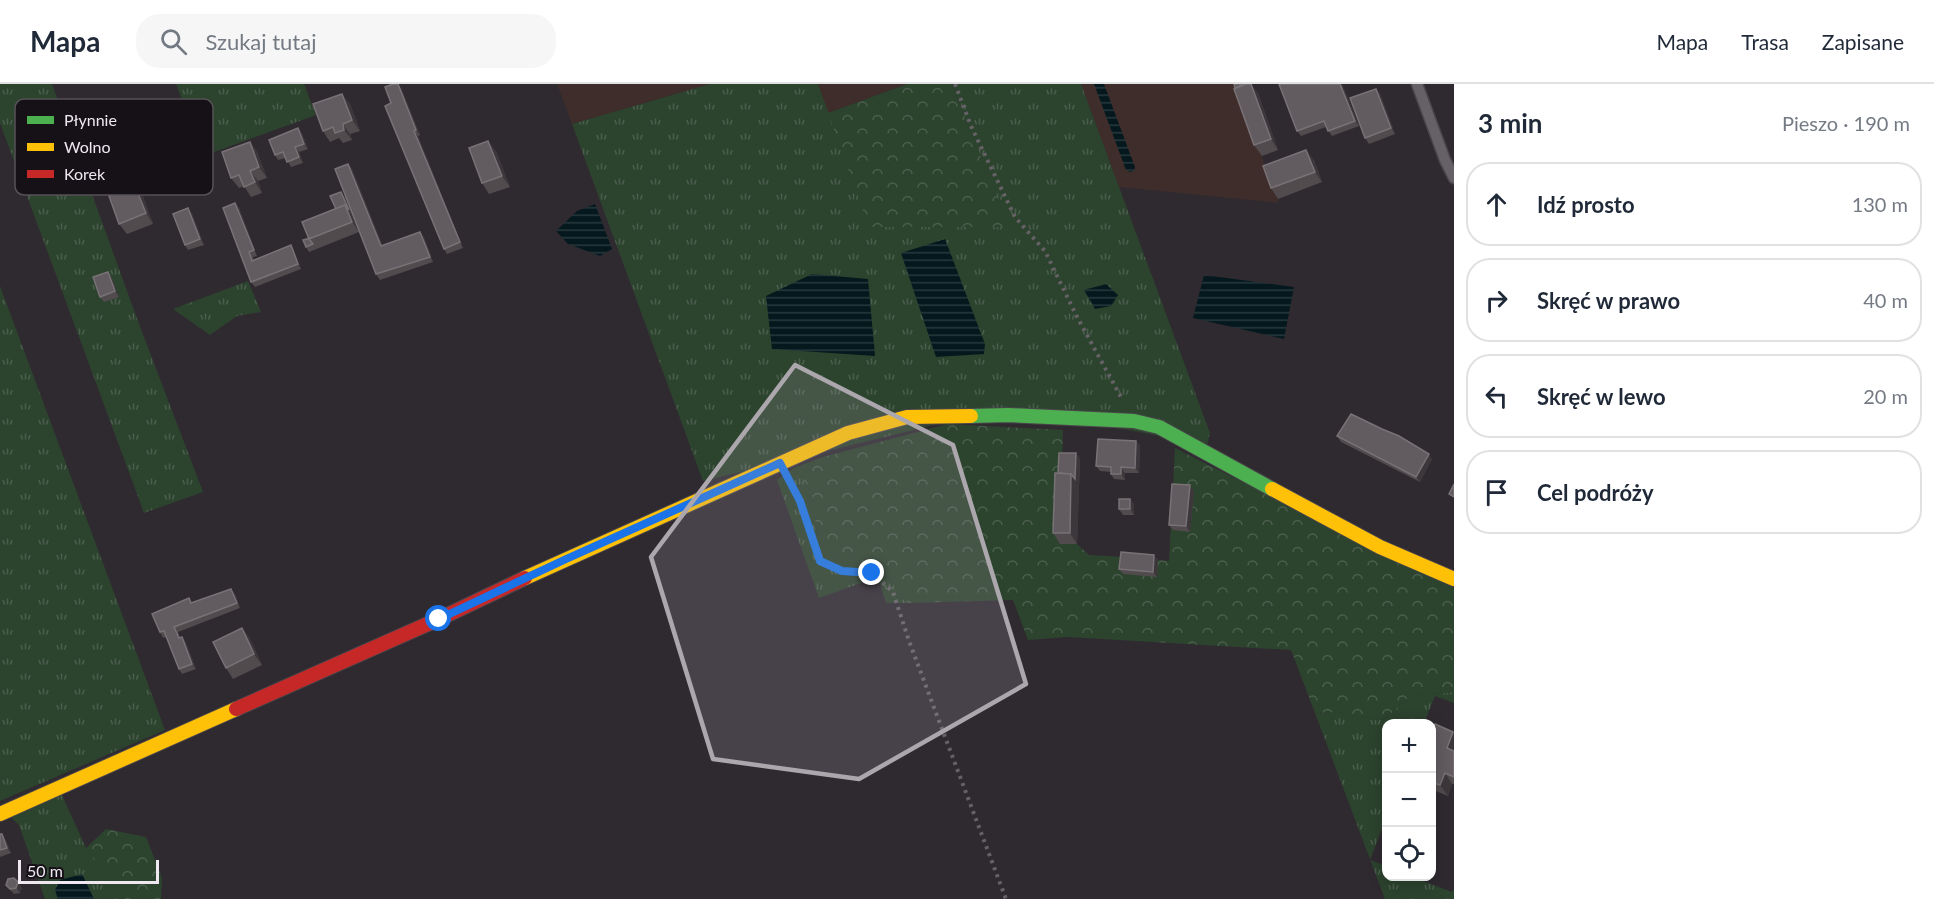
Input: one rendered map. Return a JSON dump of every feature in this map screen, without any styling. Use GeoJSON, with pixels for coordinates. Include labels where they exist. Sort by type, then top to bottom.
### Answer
{"type":"FeatureCollection","features":[{"type":"Feature","properties":{"kind":"street"},"geometry":{"type":"LineString","coordinates":[[0,814],[428,624],[780,463],[848,434],[906,417],[1008,415],[1134,421],[1159,427],[1380,547],[1454,579]]}},
{"type":"Feature","properties":{"kind":"lane"},"geometry":{"type":"LineString","coordinates":[[1417,84],[1445,160],[1454,177]]}},
{"type":"Feature","properties":{"kind":"path"},"geometry":{"type":"LineString","coordinates":[[955,84],[971,126],[1015,217],[1045,250],[1076,315],[1134,421]]}},
{"type":"Feature","properties":{"kind":"path"},"geometry":{"type":"LineString","coordinates":[[780,463],[800,501],[820,561],[842,571],[872,573],[893,591],[909,641],[1006,899]]}},
{"type":"Feature","properties":{"kind":"highlighted area"},"geometry":{"type":"Polygon","coordinates":[[[795,365],[953,445],[1026,684],[859,779],[713,759],[651,557],[795,365]]]}},
{"type":"Feature","properties":{"kind":"shaded area"},"geometry":{"type":"Polygon","coordinates":[[[557,84],[710,84],[572,124],[557,84]]]}},
{"type":"Feature","properties":{"kind":"shaded area"},"geometry":{"type":"Polygon","coordinates":[[[818,84],[907,84],[828,113],[818,84]]]}},
{"type":"Feature","properties":{"kind":"shaded area"},"geometry":{"type":"Polygon","coordinates":[[[1081,84],[1235,84],[1279,203],[1119,187],[1081,84]]]}},
{"type":"Feature","properties":{"kind":"shaded area"},"geometry":{"type":"Polygon","coordinates":[[[1094,84],[1104,84],[1135,167],[1134,171],[1126,170],[1094,84]]]}},
{"type":"Feature","properties":{"kind":"shaded area"},"geometry":{"type":"Polygon","coordinates":[[[595,204],[612,249],[600,256],[568,244],[556,231],[577,211],[595,204]]]}},
{"type":"Feature","properties":{"kind":"shaded area"},"geometry":{"type":"Polygon","coordinates":[[[945,239],[985,344],[984,354],[936,357],[901,253],[945,239]]]}},
{"type":"Feature","properties":{"kind":"shaded area"},"geometry":{"type":"Polygon","coordinates":[[[812,274],[868,279],[875,356],[772,349],[766,296],[812,274]]]}},
{"type":"Feature","properties":{"kind":"shaded area"},"geometry":{"type":"Polygon","coordinates":[[[1204,275],[1294,287],[1284,339],[1193,318],[1204,275]]]}},
{"type":"Feature","properties":{"kind":"shaded area"},"geometry":{"type":"Polygon","coordinates":[[[1106,284],[1118,295],[1111,306],[1095,309],[1084,290],[1106,284]]]}},
{"type":"Feature","properties":{"kind":"shaded area"},"geometry":{"type":"Polygon","coordinates":[[[82,874],[94,899],[58,899],[55,890],[60,880],[82,874]]]}},
{"type":"Feature","properties":{"kind":"green space"},"geometry":{"type":"Polygon","coordinates":[[[0,84],[52,84],[57,99],[15,99],[15,164],[0,123],[0,84]]]}},
{"type":"Feature","properties":{"kind":"green space"},"geometry":{"type":"Polygon","coordinates":[[[176,84],[304,84],[316,115],[213,152],[213,99],[182,99],[176,84]]]}},
{"type":"Feature","properties":{"kind":"green space"},"geometry":{"type":"Polygon","coordinates":[[[710,84],[818,84],[870,227],[1008,226],[952,84],[1081,84],[1210,433],[1207,445],[1008,407],[703,481],[572,124],[710,84]]]}},
{"type":"Feature","properties":{"kind":"green space"},"geometry":{"type":"Polygon","coordinates":[[[907,84],[952,84],[1009,227],[869,227],[828,113],[907,84]]]}},
{"type":"Feature","properties":{"kind":"green space"},"geometry":{"type":"Polygon","coordinates":[[[27,195],[92,195],[203,492],[144,513],[27,195]]]}},
{"type":"Feature","properties":{"kind":"green space"},"geometry":{"type":"Polygon","coordinates":[[[248,281],[261,312],[237,316],[210,335],[173,309],[248,281]]]}},
{"type":"Feature","properties":{"kind":"green space"},"geometry":{"type":"Polygon","coordinates":[[[0,286],[165,730],[0,801],[0,286]]]}},
{"type":"Feature","properties":{"kind":"green space"},"geometry":{"type":"Polygon","coordinates":[[[948,424],[1063,430],[1060,543],[1077,544],[1089,555],[1124,557],[1157,577],[1158,560],[1169,561],[1175,448],[1454,588],[1454,692],[1411,695],[1386,718],[1373,720],[1338,712],[1315,713],[1291,650],[1068,637],[1028,640],[1013,600],[908,603],[876,563],[834,557],[817,538],[813,493],[794,468],[823,457],[948,424]]]}},
{"type":"Feature","properties":{"kind":"green space"},"geometry":{"type":"Polygon","coordinates":[[[794,468],[813,493],[817,538],[834,557],[876,563],[908,603],[886,603],[878,577],[819,598],[777,480],[794,468]]]}},
{"type":"Feature","properties":{"kind":"green space"},"geometry":{"type":"Polygon","coordinates":[[[1454,692],[1454,703],[1435,696],[1426,719],[1382,719],[1382,828],[1370,860],[1315,713],[1338,712],[1373,720],[1386,718],[1411,695],[1454,692]]]}},
{"type":"Feature","properties":{"kind":"green space"},"geometry":{"type":"Polygon","coordinates":[[[62,795],[86,848],[125,899],[45,899],[19,825],[10,816],[62,795]]]}},
{"type":"Feature","properties":{"kind":"green space"},"geometry":{"type":"Polygon","coordinates":[[[106,829],[146,837],[162,878],[161,899],[125,899],[86,848],[106,829]]]}},
{"type":"Feature","properties":{"kind":"green space"},"geometry":{"type":"Polygon","coordinates":[[[1370,860],[1382,864],[1382,881],[1423,881],[1452,892],[1454,889],[1454,899],[1385,899],[1370,860]]]}},
{"type":"Feature","properties":{"kind":"building"},"geometry":{"type":"Polygon","coordinates":[[[398,84],[416,130],[414,131],[460,242],[444,249],[385,106],[391,103],[385,87],[398,84]]]}},
{"type":"Feature","properties":{"kind":"building"},"geometry":{"type":"Polygon","coordinates":[[[1234,84],[1246,84],[1235,88],[1234,84]]]}},
{"type":"Feature","properties":{"kind":"building"},"geometry":{"type":"Polygon","coordinates":[[[1251,84],[1271,139],[1254,145],[1234,89],[1251,84]]]}},
{"type":"Feature","properties":{"kind":"building"},"geometry":{"type":"Polygon","coordinates":[[[1279,84],[1340,84],[1355,121],[1328,131],[1324,121],[1297,131],[1279,84]]]}},
{"type":"Feature","properties":{"kind":"building"},"geometry":{"type":"Polygon","coordinates":[[[1376,89],[1391,128],[1365,138],[1350,98],[1376,89]]]}},
{"type":"Feature","properties":{"kind":"building"},"geometry":{"type":"Polygon","coordinates":[[[342,94],[352,120],[343,124],[344,130],[335,133],[333,127],[323,131],[313,104],[342,94]]]}},
{"type":"Feature","properties":{"kind":"building"},"geometry":{"type":"Polygon","coordinates":[[[298,128],[304,144],[295,147],[299,157],[287,162],[283,152],[275,155],[269,140],[298,128]]]}},
{"type":"Feature","properties":{"kind":"building"},"geometry":{"type":"Polygon","coordinates":[[[488,141],[502,176],[482,183],[469,148],[488,141]]]}},
{"type":"Feature","properties":{"kind":"building"},"geometry":{"type":"Polygon","coordinates":[[[250,142],[259,167],[250,171],[255,182],[244,187],[239,175],[231,178],[222,152],[250,142]]]}},
{"type":"Feature","properties":{"kind":"building"},"geometry":{"type":"Polygon","coordinates":[[[1306,150],[1315,172],[1271,188],[1263,166],[1306,150]]]}},
{"type":"Feature","properties":{"kind":"building"},"geometry":{"type":"Polygon","coordinates":[[[348,164],[381,246],[420,232],[430,257],[376,274],[335,169],[348,164]]]}},
{"type":"Feature","properties":{"kind":"building"},"geometry":{"type":"Polygon","coordinates":[[[341,192],[349,210],[345,205],[336,209],[330,196],[341,192]]]}},
{"type":"Feature","properties":{"kind":"building"},"geometry":{"type":"Polygon","coordinates":[[[139,195],[146,213],[119,224],[109,196],[139,195]]]}},
{"type":"Feature","properties":{"kind":"building"},"geometry":{"type":"Polygon","coordinates":[[[235,203],[254,250],[249,252],[252,261],[291,245],[298,264],[251,282],[223,208],[235,203]]]}},
{"type":"Feature","properties":{"kind":"building"},"geometry":{"type":"Polygon","coordinates":[[[345,205],[352,222],[309,239],[302,222],[345,205]]]}},
{"type":"Feature","properties":{"kind":"building"},"geometry":{"type":"Polygon","coordinates":[[[188,208],[200,239],[185,245],[173,214],[188,208]]]}},
{"type":"Feature","properties":{"kind":"building"},"geometry":{"type":"Polygon","coordinates":[[[310,238],[313,244],[306,247],[303,240],[310,238]]]}},
{"type":"Feature","properties":{"kind":"building"},"geometry":{"type":"Polygon","coordinates":[[[108,272],[115,291],[100,297],[93,277],[108,272]]]}},
{"type":"Feature","properties":{"kind":"building"},"geometry":{"type":"Polygon","coordinates":[[[1351,414],[1399,436],[1429,454],[1416,477],[1337,436],[1351,414]]]}},
{"type":"Feature","properties":{"kind":"building"},"geometry":{"type":"Polygon","coordinates":[[[1098,439],[1136,441],[1135,468],[1121,467],[1121,474],[1111,474],[1111,467],[1096,466],[1098,439]]]}},
{"type":"Feature","properties":{"kind":"building"},"geometry":{"type":"Polygon","coordinates":[[[1059,453],[1076,453],[1075,479],[1071,474],[1058,473],[1059,453]]]}},
{"type":"Feature","properties":{"kind":"building"},"geometry":{"type":"Polygon","coordinates":[[[1055,473],[1071,474],[1070,533],[1053,533],[1055,473]]]}},
{"type":"Feature","properties":{"kind":"building"},"geometry":{"type":"Polygon","coordinates":[[[1172,484],[1190,485],[1186,526],[1169,525],[1172,484]]]}},
{"type":"Feature","properties":{"kind":"building"},"geometry":{"type":"Polygon","coordinates":[[[1454,484],[1454,497],[1449,494],[1454,484]]]}},
{"type":"Feature","properties":{"kind":"building"},"geometry":{"type":"Polygon","coordinates":[[[1119,499],[1130,499],[1130,509],[1119,509],[1119,499]]]}},
{"type":"Feature","properties":{"kind":"building"},"geometry":{"type":"Polygon","coordinates":[[[1121,552],[1154,555],[1153,572],[1119,569],[1121,552]]]}},
{"type":"Feature","properties":{"kind":"building"},"geometry":{"type":"Polygon","coordinates":[[[231,589],[237,603],[174,627],[179,638],[182,637],[192,664],[179,669],[164,631],[160,632],[152,614],[189,598],[191,603],[231,589]]]}},
{"type":"Feature","properties":{"kind":"building"},"geometry":{"type":"Polygon","coordinates":[[[242,628],[254,654],[226,668],[213,642],[242,628]]]}},
{"type":"Feature","properties":{"kind":"building"},"geometry":{"type":"Polygon","coordinates":[[[1436,724],[1453,732],[1447,748],[1454,751],[1454,777],[1445,773],[1440,785],[1436,784],[1436,724]]]}},
{"type":"Feature","properties":{"kind":"building"},"geometry":{"type":"Polygon","coordinates":[[[0,834],[7,848],[0,850],[0,834]]]}},
{"type":"Feature","properties":{"kind":"building"},"geometry":{"type":"Polygon","coordinates":[[[14,878],[18,882],[16,888],[10,889],[6,885],[8,879],[14,878]]]}},
{"type":"Feature","properties":{"kind":"traffic: fast"},"geometry":{"type":"LineString","coordinates":[[971,416],[1008,415],[1134,421],[1159,427],[1272,489]]}},
{"type":"Feature","properties":{"kind":"traffic: slow"},"geometry":{"type":"LineString","coordinates":[[525,578],[848,433],[907,417],[971,416]]}},
{"type":"Feature","properties":{"kind":"traffic: slow"},"geometry":{"type":"LineString","coordinates":[[1272,489],[1380,547],[1454,579]]}},
{"type":"Feature","properties":{"kind":"traffic: slow"},"geometry":{"type":"LineString","coordinates":[[0,814],[236,709]]}},
{"type":"Feature","properties":{"kind":"traffic: jam"},"geometry":{"type":"LineString","coordinates":[[236,709],[439,619],[525,578]]}},
{"type":"Feature","properties":{"kind":"route"},"geometry":{"type":"LineString","coordinates":[[439,619],[780,463],[800,501],[820,561],[842,571],[872,573]]}}]}
